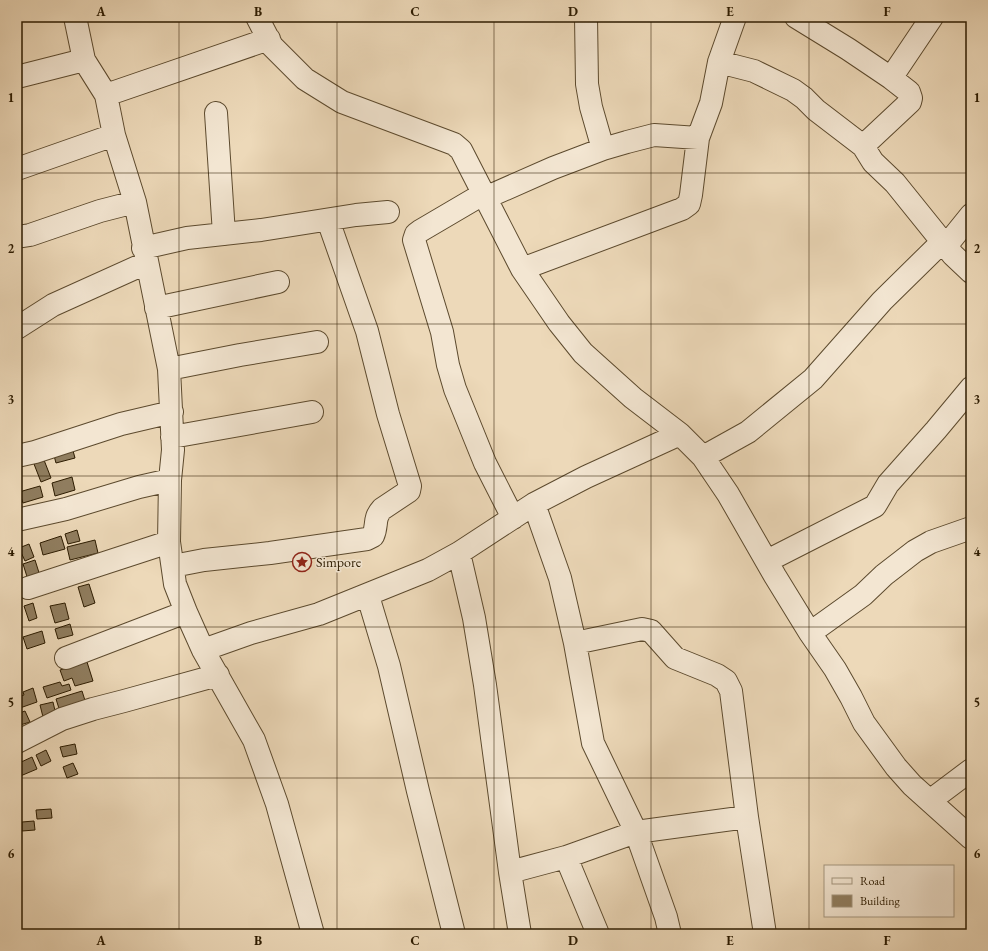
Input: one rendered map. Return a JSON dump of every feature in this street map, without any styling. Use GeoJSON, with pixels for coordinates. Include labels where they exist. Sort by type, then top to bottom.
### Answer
{"type":"FeatureCollection","features":[{"type":"Feature","properties":{"kind":"street"},"geometry":{"type":"LineString","coordinates":[[75,17],[84,60],[106,95],[114,135],[135,202],[169,369],[173,450],[170,480],[169,542],[175,584],[203,650],[254,740],[277,804],[313,934]]}},
{"type":"Feature","properties":{"kind":"street"},"geometry":{"type":"LineString","coordinates":[[261,17],[272,46],[305,79],[342,102],[454,144],[461,150],[522,269],[559,323],[583,353],[633,398],[680,434],[703,457],[728,494],[810,633],[835,669],[864,723],[891,761],[912,785],[931,800],[971,838]]}},
{"type":"Feature","properties":{"kind":"street"},"geometry":{"type":"LineString","coordinates":[[586,17],[587,84],[590,107],[603,149]]}},
{"type":"Feature","properties":{"kind":"street"},"geometry":{"type":"LineString","coordinates":[[522,269],[682,209],[689,204],[698,138],[711,103],[719,62],[735,17]]}},
{"type":"Feature","properties":{"kind":"street"},"geometry":{"type":"LineString","coordinates":[[796,17],[848,49],[909,92],[911,98],[910,102],[863,146]]}},
{"type":"Feature","properties":{"kind":"street"},"geometry":{"type":"LineString","coordinates":[[891,78],[932,17]]}},
{"type":"Feature","properties":{"kind":"street"},"geometry":{"type":"LineString","coordinates":[[106,95],[269,39]]}},
{"type":"Feature","properties":{"kind":"street"},"geometry":{"type":"LineString","coordinates":[[17,77],[84,60]]}},
{"type":"Feature","properties":{"kind":"street"},"geometry":{"type":"LineString","coordinates":[[719,62],[754,71],[793,90],[816,110],[863,146],[873,162],[894,182],[953,255],[971,272]]}},
{"type":"Feature","properties":{"kind":"street"},"geometry":{"type":"LineString","coordinates":[[216,113],[224,234]]}},
{"type":"Feature","properties":{"kind":"street"},"geometry":{"type":"LineString","coordinates":[[17,169],[114,135]]}},
{"type":"Feature","properties":{"kind":"street"},"geometry":{"type":"LineString","coordinates":[[513,518],[485,463],[455,389],[448,365],[442,332],[414,240],[416,234],[484,196],[603,149],[654,135],[698,138]]}},
{"type":"Feature","properties":{"kind":"street"},"geometry":{"type":"LineString","coordinates":[[17,237],[30,235],[100,211],[135,202]]}},
{"type":"Feature","properties":{"kind":"street"},"geometry":{"type":"LineString","coordinates":[[17,328],[53,305],[145,256],[187,238],[388,212]]}},
{"type":"Feature","properties":{"kind":"street"},"geometry":{"type":"LineString","coordinates":[[703,457],[748,432],[813,379],[882,301],[944,243],[971,215]]}},
{"type":"Feature","properties":{"kind":"street"},"geometry":{"type":"LineString","coordinates":[[173,566],[204,560],[270,553],[366,539],[373,536],[378,512],[409,491],[410,486],[388,414],[366,331],[328,220]]}},
{"type":"Feature","properties":{"kind":"street"},"geometry":{"type":"LineString","coordinates":[[156,308],[278,282]]}},
{"type":"Feature","properties":{"kind":"street"},"geometry":{"type":"LineString","coordinates":[[169,369],[317,342]]}},
{"type":"Feature","properties":{"kind":"street"},"geometry":{"type":"LineString","coordinates":[[767,561],[875,506],[888,484],[971,388]]}},
{"type":"Feature","properties":{"kind":"street"},"geometry":{"type":"LineString","coordinates":[[17,456],[35,452],[121,424],[172,412]]}},
{"type":"Feature","properties":{"kind":"street"},"geometry":{"type":"LineString","coordinates":[[172,438],[312,412]]}},
{"type":"Feature","properties":{"kind":"street"},"geometry":{"type":"LineString","coordinates":[[203,650],[251,633],[319,614],[368,596],[428,570],[459,553],[534,504],[586,477],[680,434]]}},
{"type":"Feature","properties":{"kind":"street"},"geometry":{"type":"LineString","coordinates":[[17,520],[66,509],[139,487],[170,480]]}},
{"type":"Feature","properties":{"kind":"street"},"geometry":{"type":"LineString","coordinates":[[534,504],[560,578],[575,643],[593,743],[636,832],[666,917],[670,934]]}},
{"type":"Feature","properties":{"kind":"street"},"geometry":{"type":"LineString","coordinates":[[810,633],[863,595],[884,575],[915,551],[931,542],[971,528]]}},
{"type":"Feature","properties":{"kind":"street"},"geometry":{"type":"LineString","coordinates":[[28,588],[169,542]]}},
{"type":"Feature","properties":{"kind":"street"},"geometry":{"type":"LineString","coordinates":[[459,553],[474,618],[485,685],[510,872],[520,934]]}},
{"type":"Feature","properties":{"kind":"street"},"geometry":{"type":"LineString","coordinates":[[368,596],[389,666],[418,791],[454,934]]}},
{"type":"Feature","properties":{"kind":"street"},"geometry":{"type":"LineString","coordinates":[[66,658],[186,612]]}},
{"type":"Feature","properties":{"kind":"street"},"geometry":{"type":"LineString","coordinates":[[575,643],[642,629],[651,631],[675,658],[716,675],[726,681],[731,691],[747,817],[765,934]]}},
{"type":"Feature","properties":{"kind":"street"},"geometry":{"type":"LineString","coordinates":[[17,742],[62,719],[93,709],[218,675]]}},
{"type":"Feature","properties":{"kind":"street"},"geometry":{"type":"LineString","coordinates":[[931,800],[971,770]]}},
{"type":"Feature","properties":{"kind":"street"},"geometry":{"type":"LineString","coordinates":[[510,872],[566,857],[636,832],[747,817]]}},
{"type":"Feature","properties":{"kind":"street"},"geometry":{"type":"LineString","coordinates":[[566,857],[598,934]]}},
{"type":"Feature","properties":{"kind":"building"},"geometry":{"type":"Polygon","coordinates":[[[72,447],[75,458],[56,463],[53,452],[72,447]]]}},
{"type":"Feature","properties":{"kind":"building"},"geometry":{"type":"Polygon","coordinates":[[[44,460],[51,478],[41,482],[34,464],[44,460]]]}},
{"type":"Feature","properties":{"kind":"building"},"geometry":{"type":"Polygon","coordinates":[[[72,477],[75,490],[55,496],[52,483],[72,477]]]}},
{"type":"Feature","properties":{"kind":"building"},"geometry":{"type":"Polygon","coordinates":[[[40,486],[43,497],[23,503],[19,492],[40,486]]]}},
{"type":"Feature","properties":{"kind":"building"},"geometry":{"type":"Polygon","coordinates":[[[77,530],[80,541],[68,544],[65,534],[77,530]]]}},
{"type":"Feature","properties":{"kind":"building"},"geometry":{"type":"Polygon","coordinates":[[[61,536],[65,549],[43,555],[40,543],[61,536]]]}},
{"type":"Feature","properties":{"kind":"building"},"geometry":{"type":"Polygon","coordinates":[[[95,540],[98,553],[70,560],[67,547],[95,540]]]}},
{"type":"Feature","properties":{"kind":"building"},"geometry":{"type":"Polygon","coordinates":[[[29,544],[34,557],[25,561],[19,548],[29,544]]]}},
{"type":"Feature","properties":{"kind":"building"},"geometry":{"type":"Polygon","coordinates":[[[35,560],[41,579],[29,583],[23,564],[35,560]]]}},
{"type":"Feature","properties":{"kind":"building"},"geometry":{"type":"Polygon","coordinates":[[[89,584],[95,603],[84,607],[78,587],[89,584]]]}},
{"type":"Feature","properties":{"kind":"building"},"geometry":{"type":"Polygon","coordinates":[[[33,603],[37,618],[29,621],[24,606],[33,603]]]}},
{"type":"Feature","properties":{"kind":"building"},"geometry":{"type":"Polygon","coordinates":[[[65,603],[69,619],[55,623],[50,606],[65,603]]]}},
{"type":"Feature","properties":{"kind":"building"},"geometry":{"type":"Polygon","coordinates":[[[70,624],[73,635],[58,639],[55,629],[70,624]]]}},
{"type":"Feature","properties":{"kind":"building"},"geometry":{"type":"Polygon","coordinates":[[[42,631],[45,643],[27,649],[23,637],[42,631]]]}},
{"type":"Feature","properties":{"kind":"building"},"geometry":{"type":"Polygon","coordinates":[[[87,662],[93,681],[75,686],[72,678],[64,681],[60,670],[87,662]]]}},
{"type":"Feature","properties":{"kind":"building"},"geometry":{"type":"Polygon","coordinates":[[[60,682],[62,686],[69,684],[71,690],[47,698],[43,687],[60,682]]]}},
{"type":"Feature","properties":{"kind":"building"},"geometry":{"type":"Polygon","coordinates":[[[33,688],[37,702],[17,709],[17,697],[24,695],[23,692],[33,688]]]}},
{"type":"Feature","properties":{"kind":"building"},"geometry":{"type":"Polygon","coordinates":[[[82,691],[88,710],[62,718],[56,699],[82,691]]]}},
{"type":"Feature","properties":{"kind":"building"},"geometry":{"type":"Polygon","coordinates":[[[53,702],[56,715],[43,717],[40,705],[53,702]]]}},
{"type":"Feature","properties":{"kind":"building"},"geometry":{"type":"Polygon","coordinates":[[[25,711],[30,722],[17,726],[17,714],[25,711]]]}},
{"type":"Feature","properties":{"kind":"building"},"geometry":{"type":"Polygon","coordinates":[[[75,744],[77,754],[63,757],[60,747],[75,744]]]}},
{"type":"Feature","properties":{"kind":"building"},"geometry":{"type":"Polygon","coordinates":[[[46,750],[51,761],[41,766],[36,755],[46,750]]]}},
{"type":"Feature","properties":{"kind":"building"},"geometry":{"type":"Polygon","coordinates":[[[32,757],[37,769],[18,777],[17,764],[32,757]]]}},
{"type":"Feature","properties":{"kind":"building"},"geometry":{"type":"Polygon","coordinates":[[[73,763],[78,774],[67,778],[63,767],[73,763]]]}},
{"type":"Feature","properties":{"kind":"building"},"geometry":{"type":"Polygon","coordinates":[[[51,809],[52,818],[37,819],[36,810],[51,809]]]}},
{"type":"Feature","properties":{"kind":"building"},"geometry":{"type":"Polygon","coordinates":[[[34,821],[35,830],[22,831],[22,822],[34,821]]]}},
{"type":"Feature","properties":{"kind":"place","name":"Simpore"},"geometry":{"type":"Point","coordinates":[302,562]}}]}
